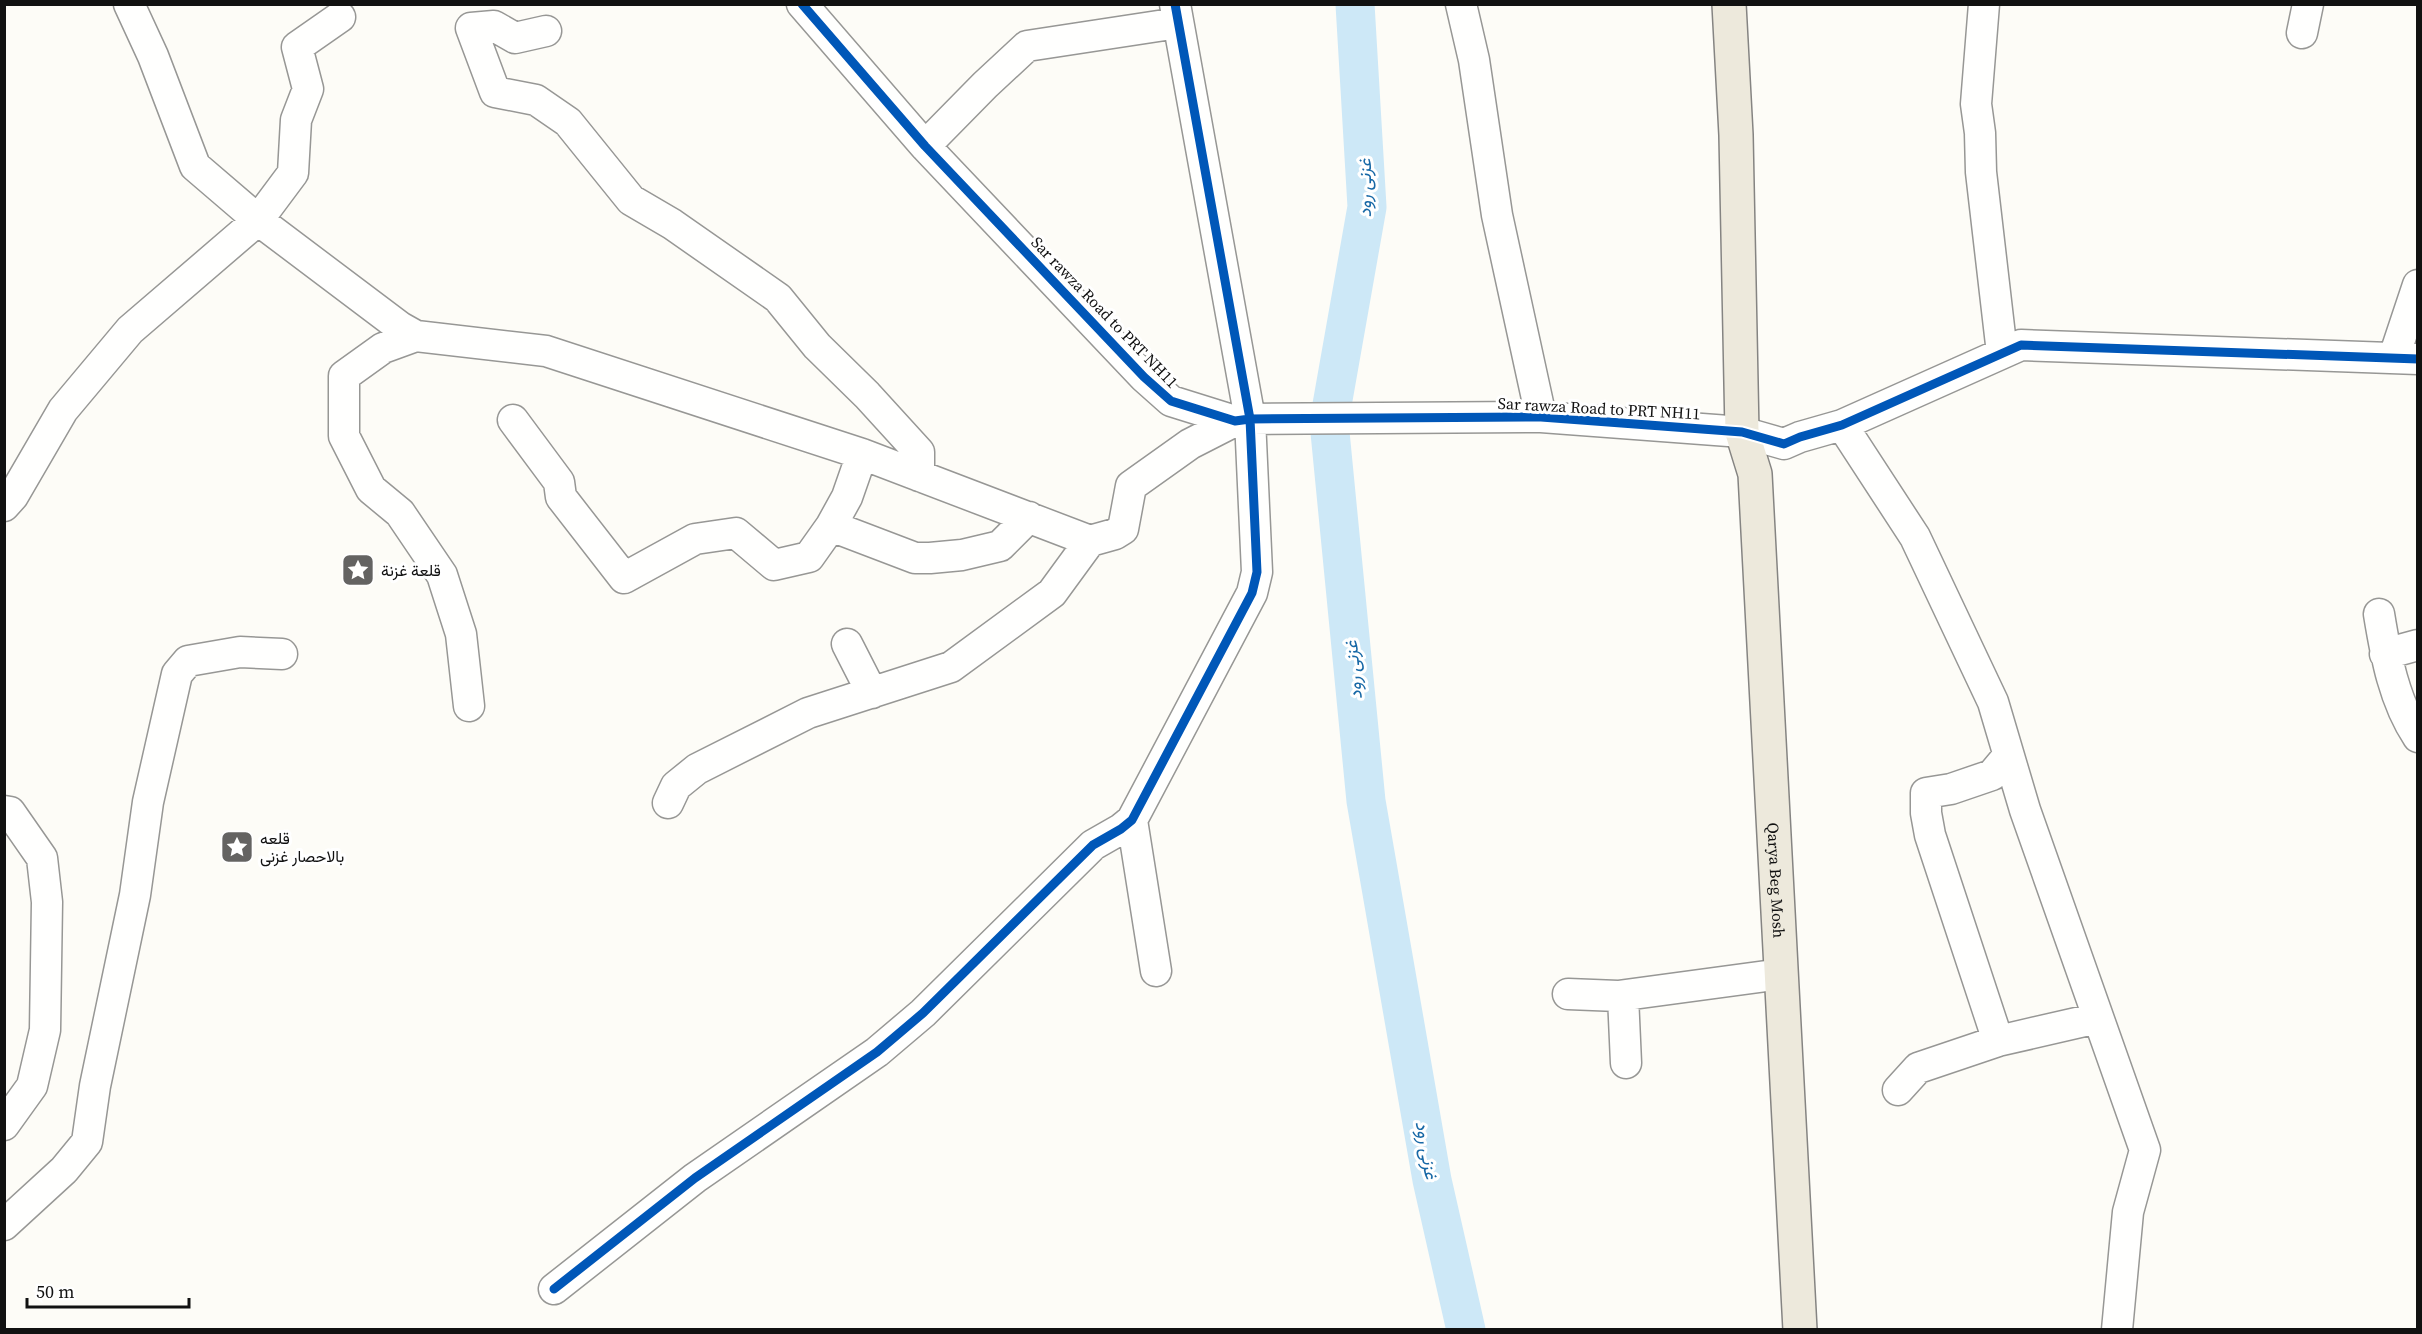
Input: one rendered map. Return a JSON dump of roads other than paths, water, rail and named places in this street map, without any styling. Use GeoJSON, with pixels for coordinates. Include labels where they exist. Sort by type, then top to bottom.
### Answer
{"type":"FeatureCollection","features":[{"type":"Feature","properties":{"kind":"main road"},"geometry":{"type":"LineString","coordinates":[[1729,4],[1736,135],[1742,432]]}},
{"type":"Feature","properties":{"kind":"main road","name":"Qarya Beg Mosh"},"geometry":{"type":"LineString","coordinates":[[1742,432],[1755,474],[1800,1329]]}},
{"type":"Feature","properties":{"kind":"street"},"geometry":{"type":"LineString","coordinates":[[129,4],[153,56],[195,166],[258,220],[400,327],[416,336],[546,351],[862,454],[1090,541],[1124,529],[1131,486],[1190,444],[1252,419]]}},
{"type":"Feature","properties":{"kind":"street","name":"Sar rawza Road to PRT NH11"},"geometry":{"type":"LineString","coordinates":[[802,4],[925,146],[1144,377],[1171,401],[1252,419],[1541,417],[1742,432],[1784,444],[1842,425],[2021,345],[2406,358]]}},
{"type":"Feature","properties":{"kind":"street"},"geometry":{"type":"LineString","coordinates":[[1461,4],[1474,60],[1497,216],[1541,417]]}},
{"type":"Feature","properties":{"kind":"street"},"geometry":{"type":"LineString","coordinates":[[1984,4],[1976,104],[1981,172],[2002,353]]}},
{"type":"Feature","properties":{"kind":"street"},"geometry":{"type":"LineString","coordinates":[[554,1289],[695,1178],[877,1052],[923,1013],[1093,845],[1132,820],[1252,593],[1257,572],[1252,419],[1176,14],[1027,46],[984,85],[925,146]]}},
{"type":"Feature","properties":{"kind":"street"},"geometry":{"type":"LineString","coordinates":[[7,490],[63,410],[130,330],[258,220],[293,173],[296,120],[308,89],[297,47],[340,16]]}},
{"type":"Feature","properties":{"kind":"street"},"geometry":{"type":"LineString","coordinates":[[546,31],[515,38],[494,26],[471,28],[495,92],[536,100],[568,122],[631,200],[672,224],[778,298],[817,346],[867,395],[919,452],[919,476]]}},
{"type":"Feature","properties":{"kind":"street"},"geometry":{"type":"LineString","coordinates":[[2406,358],[2418,285]]}},
{"type":"Feature","properties":{"kind":"street"},"geometry":{"type":"LineString","coordinates":[[416,336],[383,348],[344,376],[344,435],[371,489],[400,513],[442,575],[461,634],[469,706]]}},
{"type":"Feature","properties":{"kind":"street"},"geometry":{"type":"LineString","coordinates":[[513,420],[559,482],[561,497],[624,578],[695,539],[736,533],[774,564],[808,557],[831,526],[847,497],[862,454]]}},
{"type":"Feature","properties":{"kind":"street"},"geometry":{"type":"LineString","coordinates":[[1842,425],[1915,537],[1993,702],[2008,756],[2145,1150],[2128,1212],[2117,1329]]}},
{"type":"Feature","properties":{"kind":"street"},"geometry":{"type":"LineString","coordinates":[[831,526],[915,558],[930,558],[962,555],[1000,546],[1029,517]]}},
{"type":"Feature","properties":{"kind":"street"},"geometry":{"type":"LineString","coordinates":[[668,803],[676,786],[697,769],[808,713],[951,667],[1052,592],[1090,541]]}},
{"type":"Feature","properties":{"kind":"street"},"geometry":{"type":"LineString","coordinates":[[2379,614],[2385,654],[2404,717],[2418,737]]}},
{"type":"Feature","properties":{"kind":"street"},"geometry":{"type":"LineString","coordinates":[[847,644],[872,693]]}},
{"type":"Feature","properties":{"kind":"street"},"geometry":{"type":"LineString","coordinates":[[2385,654],[2418,645]]}},
{"type":"Feature","properties":{"kind":"street"},"geometry":{"type":"LineString","coordinates":[[4,1225],[64,1170],[87,1142],[95,1086],[135,895],[148,802],[177,674],[188,661],[240,652],[282,654]]}},
{"type":"Feature","properties":{"kind":"street"},"geometry":{"type":"LineString","coordinates":[[1998,1041],[1930,835],[1926,813],[1926,793],[1951,789],[1992,775],[2008,756]]}},
{"type":"Feature","properties":{"kind":"street"},"geometry":{"type":"LineString","coordinates":[[4,811],[10,812],[42,858],[47,902],[45,1030],[32,1086],[4,1125]]}},
{"type":"Feature","properties":{"kind":"street"},"geometry":{"type":"LineString","coordinates":[[1132,820],[1156,971]]}},
{"type":"Feature","properties":{"kind":"street"},"geometry":{"type":"LineString","coordinates":[[1568,994],[1623,996],[1781,974]]}},
{"type":"Feature","properties":{"kind":"street"},"geometry":{"type":"LineString","coordinates":[[1623,996],[1626,1063]]}},
{"type":"Feature","properties":{"kind":"street"},"geometry":{"type":"LineString","coordinates":[[1898,1090],[1918,1068],[1998,1041],[2098,1018]]}},
{"type":"Feature","properties":{"kind":"waterway","name":"غزنی رود"},"geometry":{"type":"LineString","coordinates":[[1355,4],[1367,207],[1329,422],[1366,801],[1432,1180],[1466,1330]]}},
{"type":"Feature","properties":{"kind":"place","name":"قلعة غزنة"},"geometry":{"type":"Point","coordinates":[358,570]}},
{"type":"Feature","properties":{"kind":"place","name":"قلعه بالاحصار غزنی"},"geometry":{"type":"Point","coordinates":[237,847]}}]}
